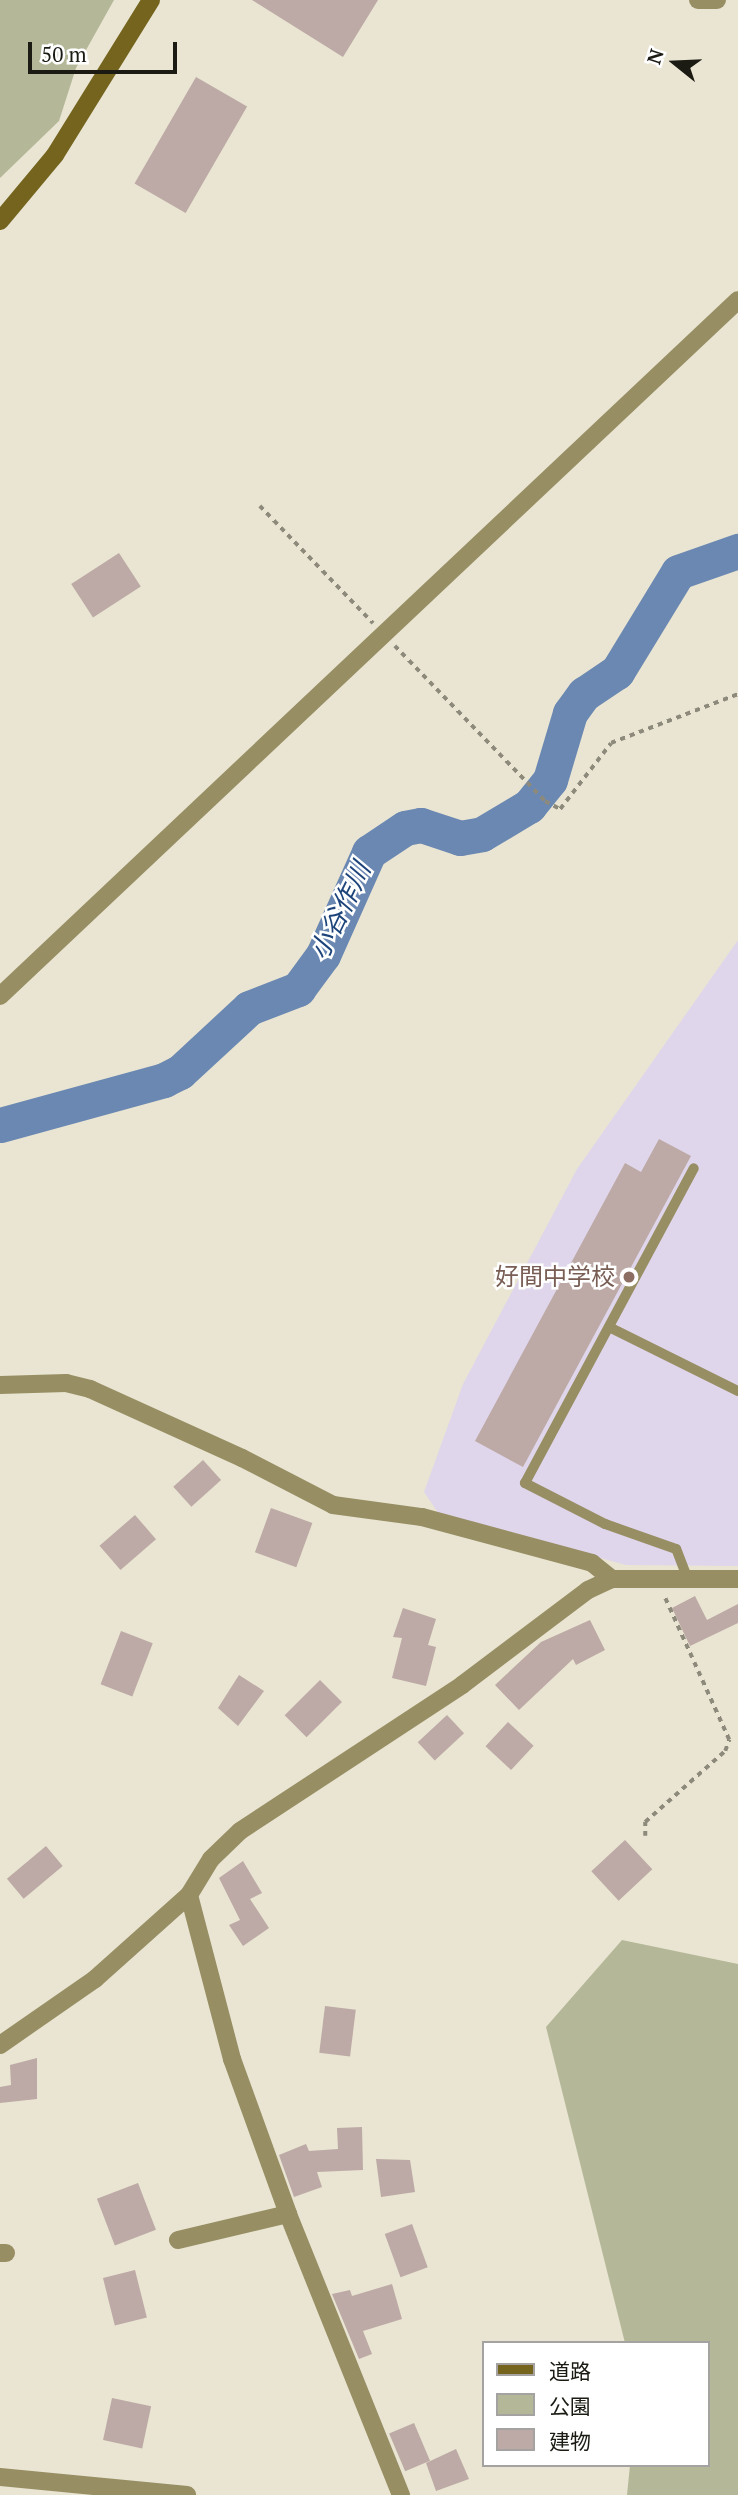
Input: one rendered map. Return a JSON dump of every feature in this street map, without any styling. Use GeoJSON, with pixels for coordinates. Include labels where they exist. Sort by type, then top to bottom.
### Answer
{"type":"FeatureCollection","features":[{"type":"Feature","properties":{"kind":"street"},"geometry":{"type":"LineString","coordinates":[[0,221],[55,155],[151,0]]}},
{"type":"Feature","properties":{"kind":"street"},"geometry":{"type":"LineString","coordinates":[[698,0],[717,0]]}},
{"type":"Feature","properties":{"kind":"street"},"geometry":{"type":"LineString","coordinates":[[0,996],[738,300]]}},
{"type":"Feature","properties":{"kind":"street"},"geometry":{"type":"LineString","coordinates":[[0,1385],[66,1383],[90,1389],[242,1458],[333,1505],[422,1517],[592,1563],[612,1579]]}},
{"type":"Feature","properties":{"kind":"street"},"geometry":{"type":"LineString","coordinates":[[0,2045],[96,1979],[189,1895],[211,1859],[240,1831],[462,1685],[588,1590],[612,1579],[662,1576],[738,1579]]}},
{"type":"Feature","properties":{"kind":"street"},"geometry":{"type":"LineString","coordinates":[[189,1895],[232,2059],[288,2214],[401,2495]]}},
{"type":"Feature","properties":{"kind":"street"},"geometry":{"type":"LineString","coordinates":[[178,2240],[288,2214]]}},
{"type":"Feature","properties":{"kind":"street"},"geometry":{"type":"LineString","coordinates":[[0,2477],[187,2495]]}},
{"type":"Feature","properties":{"kind":"lane"},"geometry":{"type":"LineString","coordinates":[[687,1577],[676,1549],[606,1524],[525,1483],[694,1168]]}},
{"type":"Feature","properties":{"kind":"lane"},"geometry":{"type":"LineString","coordinates":[[609,1327],[738,1391]]}},
{"type":"Feature","properties":{"kind":"path"},"geometry":{"type":"LineString","coordinates":[[535,791],[545,801],[560,809],[567,804],[611,743],[738,694]]}},
{"type":"Feature","properties":{"kind":"path"},"geometry":{"type":"LineString","coordinates":[[645,1836],[645,1822],[725,1751],[729,1740],[666,1607],[662,1576]]}},
{"type":"Feature","properties":{"kind":"shaded area","name":"好間中学校"},"geometry":{"type":"Polygon","coordinates":[[[738,940],[738,1566],[626,1565],[439,1514],[424,1492],[463,1384],[577,1169],[738,940]]]}},
{"type":"Feature","properties":{"kind":"green space"},"geometry":{"type":"Polygon","coordinates":[[[0,0],[114,0],[76,68],[59,121],[0,178],[0,0]]]}},
{"type":"Feature","properties":{"kind":"green space"},"geometry":{"type":"Polygon","coordinates":[[[622,1940],[738,1964],[738,2495],[627,2495],[630,2467],[710,2467],[710,2341],[624,2341],[546,2027],[622,1940]]]}},
{"type":"Feature","properties":{"kind":"building"},"geometry":{"type":"Polygon","coordinates":[[[252,0],[378,0],[343,57],[252,0]]]}},
{"type":"Feature","properties":{"kind":"building"},"geometry":{"type":"Polygon","coordinates":[[[196,77],[247,106],[186,213],[134,184],[196,77]]]}},
{"type":"Feature","properties":{"kind":"building"},"geometry":{"type":"Polygon","coordinates":[[[119,553],[141,587],[93,618],[71,584],[119,553]]]}},
{"type":"Feature","properties":{"kind":"building"},"geometry":{"type":"Polygon","coordinates":[[[659,1139],[691,1156],[523,1467],[475,1441],[625,1163],[641,1172],[659,1139]]]}},
{"type":"Feature","properties":{"kind":"building"},"geometry":{"type":"Polygon","coordinates":[[[203,1460],[221,1480],[191,1507],[173,1487],[203,1460]]]}},
{"type":"Feature","properties":{"kind":"building"},"geometry":{"type":"Polygon","coordinates":[[[271,1508],[312,1523],[296,1567],[255,1552],[271,1508]]]}},
{"type":"Feature","properties":{"kind":"building"},"geometry":{"type":"Polygon","coordinates":[[[135,1515],[156,1539],[121,1570],[100,1546],[135,1515]]]}},
{"type":"Feature","properties":{"kind":"building"},"geometry":{"type":"Polygon","coordinates":[[[695,1596],[707,1620],[738,1604],[738,1623],[690,1646],[672,1608],[695,1596]]]}},
{"type":"Feature","properties":{"kind":"building"},"geometry":{"type":"Polygon","coordinates":[[[403,1608],[436,1619],[428,1645],[436,1647],[426,1686],[392,1678],[402,1638],[393,1637],[403,1608]]]}},
{"type":"Feature","properties":{"kind":"building"},"geometry":{"type":"Polygon","coordinates":[[[590,1620],[605,1650],[576,1665],[573,1659],[519,1710],[495,1685],[541,1642],[590,1620]]]}},
{"type":"Feature","properties":{"kind":"building"},"geometry":{"type":"Polygon","coordinates":[[[121,1631],[153,1643],[132,1696],[101,1684],[121,1631]]]}},
{"type":"Feature","properties":{"kind":"building"},"geometry":{"type":"Polygon","coordinates":[[[239,1675],[264,1691],[238,1726],[218,1708],[239,1675]]]}},
{"type":"Feature","properties":{"kind":"building"},"geometry":{"type":"Polygon","coordinates":[[[320,1680],[342,1702],[307,1737],[285,1715],[320,1680]]]}},
{"type":"Feature","properties":{"kind":"building"},"geometry":{"type":"Polygon","coordinates":[[[447,1715],[464,1733],[435,1761],[418,1742],[447,1715]]]}},
{"type":"Feature","properties":{"kind":"building"},"geometry":{"type":"Polygon","coordinates":[[[508,1722],[534,1746],[511,1770],[485,1746],[508,1722]]]}},
{"type":"Feature","properties":{"kind":"building"},"geometry":{"type":"Polygon","coordinates":[[[625,1840],[652,1869],[619,1901],[591,1871],[625,1840]]]}},
{"type":"Feature","properties":{"kind":"building"},"geometry":{"type":"Polygon","coordinates":[[[46,1846],[63,1866],[24,1899],[7,1879],[46,1846]]]}},
{"type":"Feature","properties":{"kind":"building"},"geometry":{"type":"Polygon","coordinates":[[[243,1861],[262,1893],[250,1899],[269,1928],[243,1946],[229,1925],[240,1920],[219,1878],[243,1861]]]}},
{"type":"Feature","properties":{"kind":"building"},"geometry":{"type":"Polygon","coordinates":[[[325,2006],[356,2010],[350,2056],[319,2053],[325,2006]]]}},
{"type":"Feature","properties":{"kind":"building"},"geometry":{"type":"Polygon","coordinates":[[[37,2058],[37,2099],[0,2103],[0,2087],[11,2085],[10,2065],[37,2058]]]}},
{"type":"Feature","properties":{"kind":"building"},"geometry":{"type":"Polygon","coordinates":[[[362,2127],[363,2170],[317,2172],[322,2187],[294,2197],[279,2155],[306,2144],[309,2151],[338,2149],[337,2128],[362,2127]]]}},
{"type":"Feature","properties":{"kind":"building"},"geometry":{"type":"Polygon","coordinates":[[[376,2159],[410,2160],[415,2192],[381,2197],[376,2159]]]}},
{"type":"Feature","properties":{"kind":"building"},"geometry":{"type":"Polygon","coordinates":[[[138,2183],[156,2230],[115,2245],[97,2199],[138,2183]]]}},
{"type":"Feature","properties":{"kind":"building"},"geometry":{"type":"Polygon","coordinates":[[[412,2224],[428,2267],[400,2277],[385,2234],[412,2224]]]}},
{"type":"Feature","properties":{"kind":"building"},"geometry":{"type":"Polygon","coordinates":[[[135,2270],[147,2318],[115,2326],[103,2278],[135,2270]]]}},
{"type":"Feature","properties":{"kind":"building"},"geometry":{"type":"Polygon","coordinates":[[[392,2284],[402,2319],[363,2331],[372,2354],[359,2359],[332,2294],[350,2290],[352,2296],[392,2284]]]}},
{"type":"Feature","properties":{"kind":"building"},"geometry":{"type":"Polygon","coordinates":[[[112,2398],[151,2406],[142,2448],[103,2440],[112,2398]]]}},
{"type":"Feature","properties":{"kind":"building"},"geometry":{"type":"Polygon","coordinates":[[[414,2423],[430,2461],[405,2471],[389,2434],[414,2423]]]}},
{"type":"Feature","properties":{"kind":"building"},"geometry":{"type":"Polygon","coordinates":[[[456,2449],[469,2479],[436,2491],[426,2463],[456,2449]]]}},
{"type":"Feature","properties":{"kind":"waterway","name":"小谷作川"},"geometry":{"type":"LineString","coordinates":[[0,1125],[164,1080],[180,1072],[249,1008],[298,989],[323,955],[369,852],[405,828],[421,825],[460,838],[482,834],[529,806],[550,780],[570,713],[584,694],[617,672],[678,572],[738,551]]}},
{"type":"Feature","properties":{"kind":"place","name":"好間中学校"},"geometry":{"type":"Point","coordinates":[629,1277]}}]}
